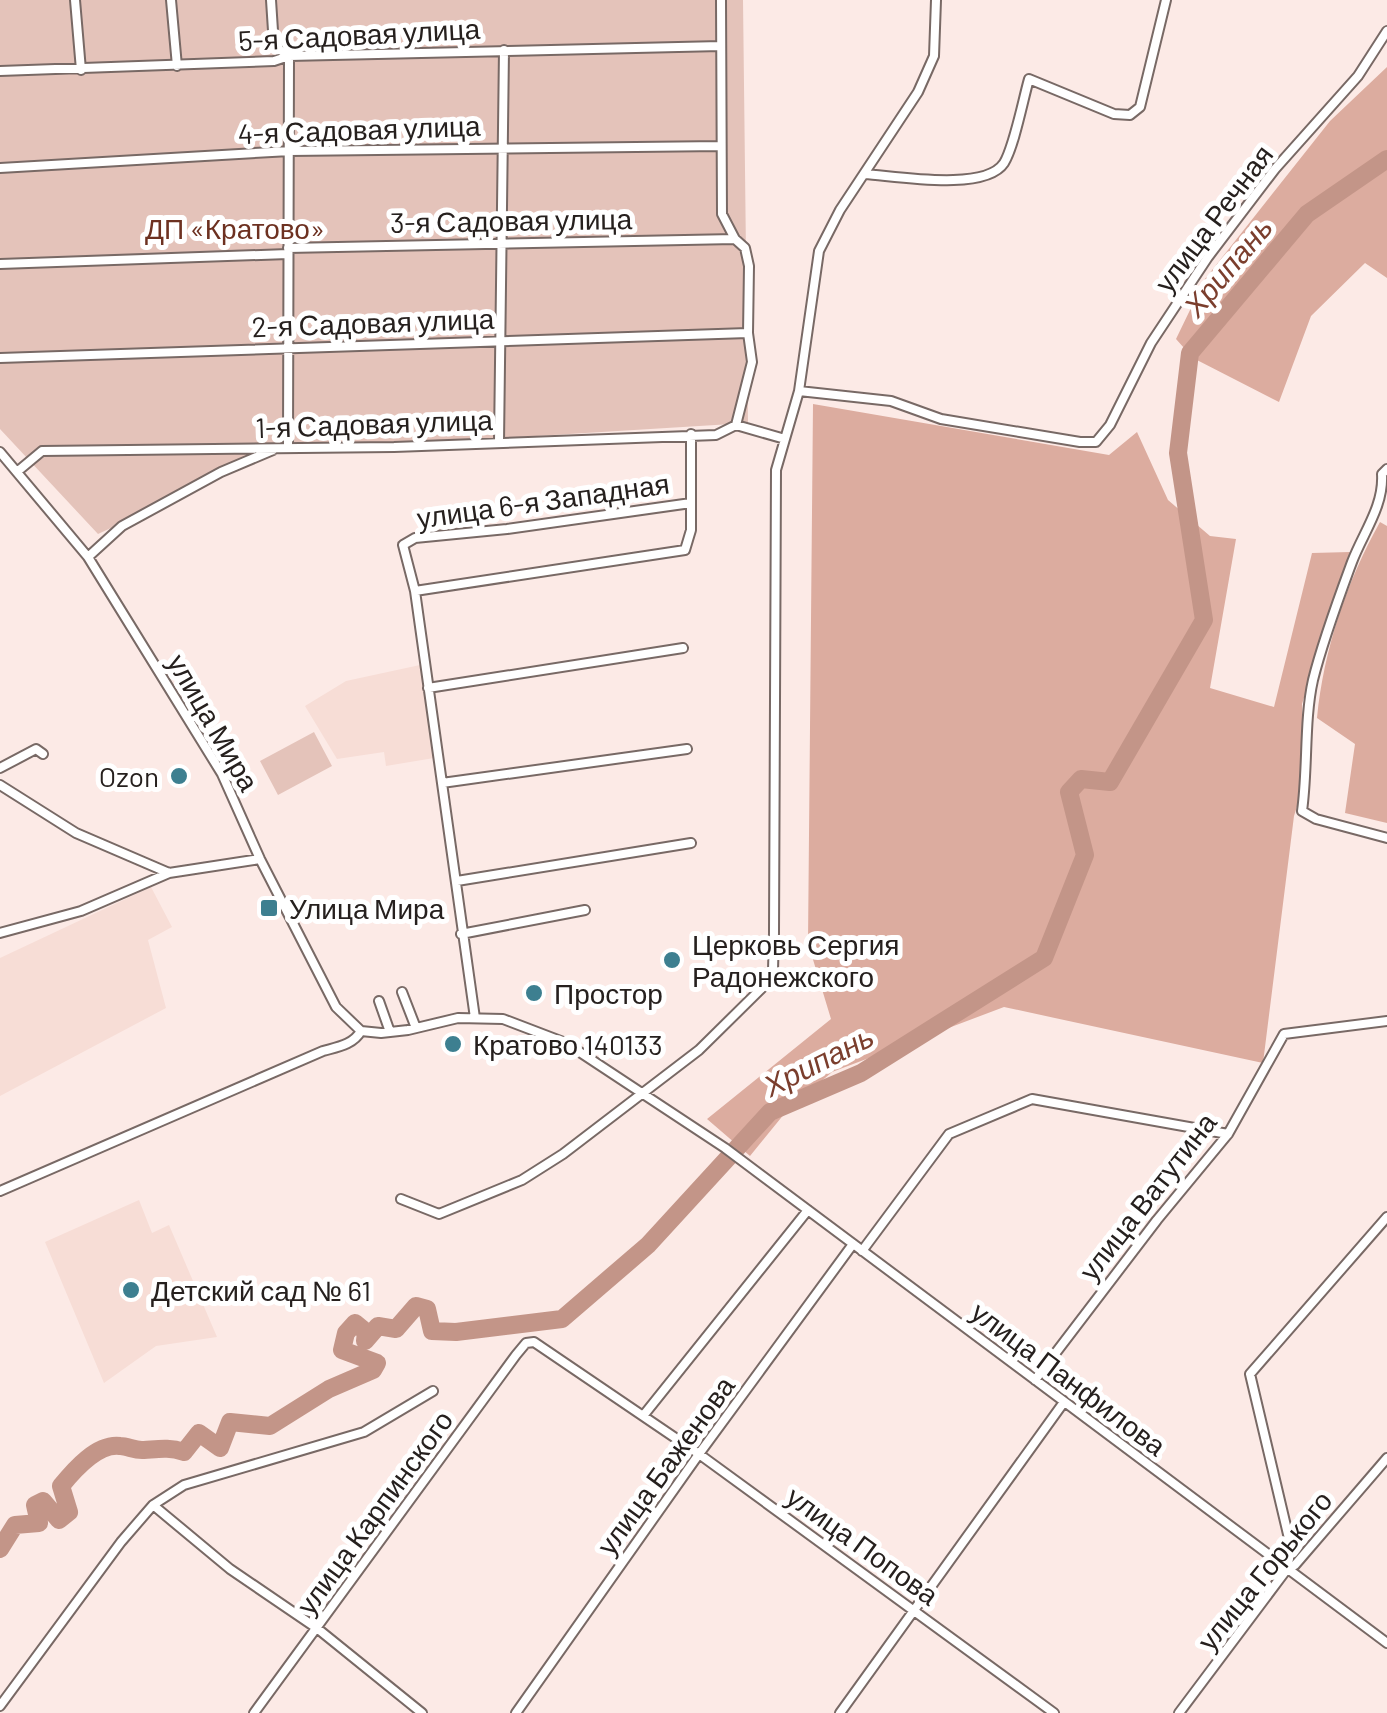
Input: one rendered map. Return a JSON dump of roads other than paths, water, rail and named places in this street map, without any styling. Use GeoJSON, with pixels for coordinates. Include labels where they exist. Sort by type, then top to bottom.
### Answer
{"type":"FeatureCollection","features":[{"type":"Feature","properties":{"kind":"street"},"geometry":{"type":"LineString","coordinates":[[75,0],[81,70]]}},
{"type":"Feature","properties":{"kind":"street"},"geometry":{"type":"LineString","coordinates":[[171,0],[177,66]]}},
{"type":"Feature","properties":{"kind":"street"},"geometry":{"type":"LineString","coordinates":[[271,0],[274,46],[288,56],[288,447]]}},
{"type":"Feature","properties":{"kind":"street"},"geometry":{"type":"LineString","coordinates":[[721,0],[722,214],[735,239],[745,248],[752,362],[736,425],[786,439]]}},
{"type":"Feature","properties":{"kind":"street"},"geometry":{"type":"LineString","coordinates":[[401,1199],[440,1214],[522,1180],[644,1093],[729,1023],[769,981],[774,970],[776,470],[798,391],[818,250],[918,92],[934,56],[936,0]]}},
{"type":"Feature","properties":{"kind":"street"},"geometry":{"type":"LineString","coordinates":[[865,174],[950,180],[992,174],[1004,162],[1030,79],[1114,114],[1130,115],[1140,107],[1166,0]]}},
{"type":"Feature","properties":{"kind":"street","name":"улица Речная"},"geometry":{"type":"LineString","coordinates":[[798,391],[891,401],[941,419],[1096,442],[1110,425],[1151,343],[1208,256],[1275,169],[1358,76],[1387,32]]}},
{"type":"Feature","properties":{"kind":"street","name":"5-я Садовая улица"},"geometry":{"type":"LineString","coordinates":[[0,71],[274,61],[288,56],[721,46]]}},
{"type":"Feature","properties":{"kind":"street"},"geometry":{"type":"LineString","coordinates":[[500,442],[504,50]]}},
{"type":"Feature","properties":{"kind":"street","name":"4-я Садовая улица"},"geometry":{"type":"LineString","coordinates":[[0,168],[290,151],[721,146]]}},
{"type":"Feature","properties":{"kind":"street","name":"3-я Садовая улица"},"geometry":{"type":"LineString","coordinates":[[0,264],[504,242],[735,239]]}},
{"type":"Feature","properties":{"kind":"street","name":"2-я Садовая улица"},"geometry":{"type":"LineString","coordinates":[[0,358],[748,332]]}},
{"type":"Feature","properties":{"kind":"street","name":"1-я Садовая улица"},"geometry":{"type":"LineString","coordinates":[[18,471],[42,451],[394,447],[716,435],[736,425]]}},
{"type":"Feature","properties":{"kind":"street"},"geometry":{"type":"LineString","coordinates":[[475,1018],[415,591],[680,552],[691,538],[691,434]]}},
{"type":"Feature","properties":{"kind":"street"},"geometry":{"type":"LineString","coordinates":[[88,558],[122,526],[221,472],[276,448]]}},
{"type":"Feature","properties":{"kind":"street","name":"улица Мира"},"geometry":{"type":"LineString","coordinates":[[0,452],[88,558],[222,774],[260,859],[336,1007],[361,1031]]}},
{"type":"Feature","properties":{"kind":"street"},"geometry":{"type":"LineString","coordinates":[[1387,469],[1382,474],[1385,490],[1354,558],[1312,682],[1302,811],[1316,819],[1387,838]]}},
{"type":"Feature","properties":{"kind":"street","name":"улица 6-я Западная"},"geometry":{"type":"LineString","coordinates":[[415,591],[403,545],[415,538],[691,503]]}},
{"type":"Feature","properties":{"kind":"street"},"geometry":{"type":"LineString","coordinates":[[428,688],[683,648]]}},
{"type":"Feature","properties":{"kind":"street"},"geometry":{"type":"LineString","coordinates":[[0,768],[36,748],[42,754]]}},
{"type":"Feature","properties":{"kind":"street"},"geometry":{"type":"LineString","coordinates":[[442,784],[687,749]]}},
{"type":"Feature","properties":{"kind":"street"},"geometry":{"type":"LineString","coordinates":[[0,786],[76,833],[169,874]]}},
{"type":"Feature","properties":{"kind":"street"},"geometry":{"type":"LineString","coordinates":[[457,881],[691,843]]}},
{"type":"Feature","properties":{"kind":"street"},"geometry":{"type":"LineString","coordinates":[[0,933],[82,910],[169,874],[260,859]]}},
{"type":"Feature","properties":{"kind":"street"},"geometry":{"type":"LineString","coordinates":[[461,934],[585,910]]}},
{"type":"Feature","properties":{"kind":"street"},"geometry":{"type":"LineString","coordinates":[[402,992],[416,1028]]}},
{"type":"Feature","properties":{"kind":"street"},"geometry":{"type":"LineString","coordinates":[[379,1001],[390,1032]]}},
{"type":"Feature","properties":{"kind":"street"},"geometry":{"type":"LineString","coordinates":[[0,1191],[345,1045],[358,1038],[361,1031],[390,1032],[458,1018],[518,1022],[566,1042],[644,1093]]}},
{"type":"Feature","properties":{"kind":"street","name":"улица Ватутина"},"geometry":{"type":"LineString","coordinates":[[1034,1380],[1228,1134],[1284,1034],[1387,1020]]}},
{"type":"Feature","properties":{"kind":"street","name":"улица Панфилова"},"geometry":{"type":"LineString","coordinates":[[644,1093],[725,1148],[1387,1643]]}},
{"type":"Feature","properties":{"kind":"street"},"geometry":{"type":"LineString","coordinates":[[862,1251],[949,1134],[1032,1099],[1228,1134]]}},
{"type":"Feature","properties":{"kind":"street","name":"улица Баженова"},"geometry":{"type":"LineString","coordinates":[[644,1416],[808,1210]]}},
{"type":"Feature","properties":{"kind":"street"},"geometry":{"type":"LineString","coordinates":[[1287,1569],[1292,1547],[1250,1374],[1387,1217]]}},
{"type":"Feature","properties":{"kind":"street","name":"улица Баженова"},"geometry":{"type":"LineString","coordinates":[[516,1713],[698,1454],[853,1244]]}},
{"type":"Feature","properties":{"kind":"street","name":"улица Карпинского"},"geometry":{"type":"LineString","coordinates":[[254,1713],[516,1355],[526,1342],[534,1342]]}},
{"type":"Feature","properties":{"kind":"street","name":"улица Попова"},"geometry":{"type":"LineString","coordinates":[[534,1342],[698,1454],[1054,1713]]}},
{"type":"Feature","properties":{"kind":"street"},"geometry":{"type":"LineString","coordinates":[[0,1706],[153,1505],[184,1484],[364,1432],[434,1391]]}},
{"type":"Feature","properties":{"kind":"street"},"geometry":{"type":"LineString","coordinates":[[840,1713],[1064,1402]]}},
{"type":"Feature","properties":{"kind":"street","name":"улица Горького"},"geometry":{"type":"LineString","coordinates":[[1178,1713],[1287,1569],[1295,1565],[1387,1458]]}},
{"type":"Feature","properties":{"kind":"street"},"geometry":{"type":"LineString","coordinates":[[153,1505],[230,1569],[318,1629],[422,1713]]}},
{"type":"Feature","properties":{"kind":"waterway","name":"Хрипань"},"geometry":{"type":"LineString","coordinates":[[0,1549],[15,1525],[39,1523],[35,1505],[43,1501],[59,1520],[69,1512],[61,1486],[87,1459],[103,1449],[120,1446],[184,1452],[199,1433],[220,1448],[230,1422],[270,1426],[329,1389],[373,1370],[377,1363],[342,1350],[346,1333],[355,1323],[366,1332],[365,1341],[378,1326],[396,1329],[416,1306],[427,1309],[432,1331],[456,1332],[562,1319],[648,1245],[770,1112],[861,1073],[1044,958],[1085,855],[1069,792],[1081,779],[1110,782],[1204,620],[1178,453],[1190,353],[1307,214],[1387,159]]}},
{"type":"Feature","properties":{"kind":"place","name":"Ozon"},"geometry":{"type":"Point","coordinates":[179,776]}},
{"type":"Feature","properties":{"kind":"place","name":"Улица Мира"},"geometry":{"type":"Point","coordinates":[269,908]}},
{"type":"Feature","properties":{"kind":"place","name":"Церковь Сергия Радонежского"},"geometry":{"type":"Point","coordinates":[672,960]}},
{"type":"Feature","properties":{"kind":"place","name":"Простор"},"geometry":{"type":"Point","coordinates":[534,993]}},
{"type":"Feature","properties":{"kind":"place","name":"Кратово 140133"},"geometry":{"type":"Point","coordinates":[453,1044]}},
{"type":"Feature","properties":{"kind":"place","name":"Детский сад № 61"},"geometry":{"type":"Point","coordinates":[131,1290]}},
{"type":"Feature","properties":{"kind":"park label","name":"ДП «Кратово»"},"geometry":{"type":"Point","coordinates":[235,228]}}]}
